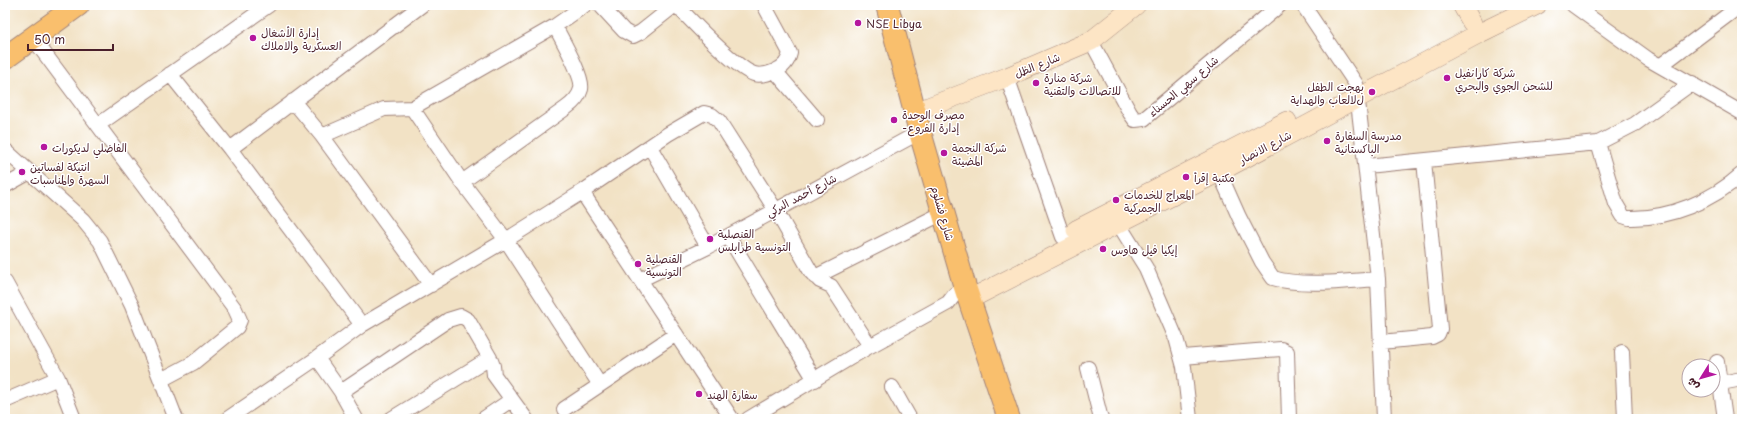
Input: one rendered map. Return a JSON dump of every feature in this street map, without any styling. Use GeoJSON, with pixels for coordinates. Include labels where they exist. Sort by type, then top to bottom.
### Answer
{"type":"FeatureCollection","features":[{"type":"Feature","properties":{"kind":"main road"},"geometry":{"type":"LineString","coordinates":[[5,58],[78,5]]}},
{"type":"Feature","properties":{"kind":"main road","name":"شارع فشلوم"},"geometry":{"type":"LineString","coordinates":[[887,5],[943,213],[1020,419]]}},
{"type":"Feature","properties":{"kind":"main road","name":"شارع فشلوم"},"geometry":{"type":"LineString","coordinates":[[900,5],[928,107],[973,290],[1009,419]]}},
{"type":"Feature","properties":{"kind":"main road"},"geometry":{"type":"LineString","coordinates":[[1462,5],[1472,23]]}},
{"type":"Feature","properties":{"kind":"main road","name":"شارع الانصار"},"geometry":{"type":"LineString","coordinates":[[973,290],[1118,223],[1219,172],[1472,23],[1508,5]]}},
{"type":"Feature","properties":{"kind":"main road","name":"شارع الانصار"},"geometry":{"type":"LineString","coordinates":[[973,290],[1063,237],[1357,91],[1537,5]]}},
{"type":"Feature","properties":{"kind":"main road","name":"شارع الظل"},"geometry":{"type":"LineString","coordinates":[[928,107],[1007,77],[1091,41],[1134,6]]}},
{"type":"Feature","properties":{"kind":"street"},"geometry":{"type":"LineString","coordinates":[[98,125],[269,5]]}},
{"type":"Feature","properties":{"kind":"street"},"geometry":{"type":"LineString","coordinates":[[230,149],[422,5]]}},
{"type":"Feature","properties":{"kind":"street"},"geometry":{"type":"LineString","coordinates":[[322,136],[384,109],[412,108],[555,26],[585,5]]}},
{"type":"Feature","properties":{"kind":"street"},"geometry":{"type":"LineString","coordinates":[[600,5],[624,31],[633,36],[641,32],[676,5],[728,55],[750,72],[758,75],[775,71],[787,63],[790,53],[764,5]]}},
{"type":"Feature","properties":{"kind":"street","name":"شارع سهي الحسناء"},"geometry":{"type":"LineString","coordinates":[[1091,41],[1130,113],[1135,120],[1144,119],[1280,5]]}},
{"type":"Feature","properties":{"kind":"street"},"geometry":{"type":"LineString","coordinates":[[1303,5],[1357,91],[1378,279],[1384,419]]}},
{"type":"Feature","properties":{"kind":"street"},"geometry":{"type":"LineString","coordinates":[[1573,5],[1633,49],[1742,113]]}},
{"type":"Feature","properties":{"kind":"street"},"geometry":{"type":"LineString","coordinates":[[1660,66],[1739,9]]}},
{"type":"Feature","properties":{"kind":"street"},"geometry":{"type":"LineString","coordinates":[[462,182],[566,108],[578,97],[581,90],[580,77],[555,26]]}},
{"type":"Feature","properties":{"kind":"street"},"geometry":{"type":"LineString","coordinates":[[33,38],[235,309],[240,320],[237,327],[193,363],[161,380]]}},
{"type":"Feature","properties":{"kind":"street"},"geometry":{"type":"LineString","coordinates":[[775,71],[817,120]]}},
{"type":"Feature","properties":{"kind":"street"},"geometry":{"type":"LineString","coordinates":[[170,74],[230,149],[362,325]]}},
{"type":"Feature","properties":{"kind":"street"},"geometry":{"type":"LineString","coordinates":[[1007,77],[1063,237]]}},
{"type":"Feature","properties":{"kind":"street"},"geometry":{"type":"LineString","coordinates":[[1366,166],[1598,143],[1635,124],[1692,83]]}},
{"type":"Feature","properties":{"kind":"street"},"geometry":{"type":"LineString","coordinates":[[293,101],[322,136],[431,285]]}},
{"type":"Feature","properties":{"kind":"street"},"geometry":{"type":"LineString","coordinates":[[412,108],[462,182],[506,240],[600,385]]}},
{"type":"Feature","properties":{"kind":"street"},"geometry":{"type":"LineString","coordinates":[[227,419],[317,358],[362,325],[506,240],[702,114],[712,115],[719,121],[816,277],[831,286],[870,346]]}},
{"type":"Feature","properties":{"kind":"street","name":"شارع أحمد البركي"},"geometry":{"type":"LineString","coordinates":[[640,280],[708,247],[775,209],[920,132]]}},
{"type":"Feature","properties":{"kind":"street"},"geometry":{"type":"LineString","coordinates":[[1598,143],[1616,204],[1623,216],[1629,218],[1668,214],[1698,204],[1733,182],[1742,174]]}},
{"type":"Feature","properties":{"kind":"street"},"geometry":{"type":"LineString","coordinates":[[650,147],[708,247]]}},
{"type":"Feature","properties":{"kind":"street"},"geometry":{"type":"LineString","coordinates":[[5,150],[83,220],[100,242],[132,306],[176,419]]}},
{"type":"Feature","properties":{"kind":"street"},"geometry":{"type":"LineString","coordinates":[[1381,342],[1432,337],[1438,334],[1440,329],[1424,161]]}},
{"type":"Feature","properties":{"kind":"street"},"geometry":{"type":"LineString","coordinates":[[5,186],[30,172]]}},
{"type":"Feature","properties":{"kind":"street"},"geometry":{"type":"LineString","coordinates":[[1219,172],[1239,217],[1262,262],[1273,278],[1305,282],[1378,279]]}},
{"type":"Feature","properties":{"kind":"street"},"geometry":{"type":"LineString","coordinates":[[582,192],[732,419]]}},
{"type":"Feature","properties":{"kind":"street"},"geometry":{"type":"LineString","coordinates":[[816,277],[943,213]]}},
{"type":"Feature","properties":{"kind":"street"},"geometry":{"type":"LineString","coordinates":[[1118,223],[1146,268],[1176,338],[1183,358],[1190,419]]}},
{"type":"Feature","properties":{"kind":"street"},"geometry":{"type":"LineString","coordinates":[[728,236],[815,380]]}},
{"type":"Feature","properties":{"kind":"street"},"geometry":{"type":"LineString","coordinates":[[5,282],[58,378],[74,419]]}},
{"type":"Feature","properties":{"kind":"street"},"geometry":{"type":"LineString","coordinates":[[748,419],[870,346],[948,303],[955,294],[973,290]]}},
{"type":"Feature","properties":{"kind":"street"},"geometry":{"type":"LineString","coordinates":[[341,392],[448,320],[461,316],[468,320],[494,366],[494,375],[526,419]]}},
{"type":"Feature","properties":{"kind":"street"},"geometry":{"type":"LineString","coordinates":[[564,409],[676,334]]}},
{"type":"Feature","properties":{"kind":"street"},"geometry":{"type":"LineString","coordinates":[[1183,358],[1281,349],[1285,350],[1287,352],[1289,419]]}},
{"type":"Feature","properties":{"kind":"street"},"geometry":{"type":"LineString","coordinates":[[1622,352],[1625,419]]}},
{"type":"Feature","properties":{"kind":"street"},"geometry":{"type":"LineString","coordinates":[[317,358],[341,392],[356,419]]}},
{"type":"Feature","properties":{"kind":"street"},"geometry":{"type":"LineString","coordinates":[[391,419],[490,358]]}},
{"type":"Feature","properties":{"kind":"street"},"geometry":{"type":"LineString","coordinates":[[1088,368],[1101,419]]}},
{"type":"Feature","properties":{"kind":"street"},"geometry":{"type":"LineString","coordinates":[[5,401],[58,378]]}},
{"type":"Feature","properties":{"kind":"street"},"geometry":{"type":"LineString","coordinates":[[1725,419],[1721,383],[1742,379]]}},
{"type":"Feature","properties":{"kind":"street"},"geometry":{"type":"LineString","coordinates":[[892,387],[910,419]]}},
{"type":"Feature","properties":{"kind":"street"},"geometry":{"type":"LineString","coordinates":[[483,419],[511,400]]}},
{"type":"Feature","properties":{"kind":"place","name":"NSE Libya"},"geometry":{"type":"Point","coordinates":[858,23]}},
{"type":"Feature","properties":{"kind":"place","name":"إدارة الأشغال العسكرية والاملاك"},"geometry":{"type":"Point","coordinates":[253,38]}},
{"type":"Feature","properties":{"kind":"place","name":"شركة كارانفيل للشحن الجوي والبحري"},"geometry":{"type":"Point","coordinates":[1447,78]}},
{"type":"Feature","properties":{"kind":"place","name":"شركة منارة للاتصالات والتقنية"},"geometry":{"type":"Point","coordinates":[1036,83]}},
{"type":"Feature","properties":{"kind":"place","name":"بهجت الطفل لﻻلعاب والهداية"},"geometry":{"type":"Point","coordinates":[1372,92]}},
{"type":"Feature","properties":{"kind":"place","name":"مصرف الوحدة -إدارة الفروع"},"geometry":{"type":"Point","coordinates":[894,120]}},
{"type":"Feature","properties":{"kind":"place","name":"مدرسة السفارة الباكستانية"},"geometry":{"type":"Point","coordinates":[1327,141]}},
{"type":"Feature","properties":{"kind":"place","name":"الفاضلي لديكورات"},"geometry":{"type":"Point","coordinates":[44,147]}},
{"type":"Feature","properties":{"kind":"place","name":"شركة النجمة المضيئة"},"geometry":{"type":"Point","coordinates":[944,153]}},
{"type":"Feature","properties":{"kind":"place","name":"انتيكة لفساتين السهرة والمناسبات"},"geometry":{"type":"Point","coordinates":[22,172]}},
{"type":"Feature","properties":{"kind":"place","name":"مكتبة إقرأ"},"geometry":{"type":"Point","coordinates":[1186,177]}},
{"type":"Feature","properties":{"kind":"place","name":"المعراج للخدمات الجمركية"},"geometry":{"type":"Point","coordinates":[1116,200]}},
{"type":"Feature","properties":{"kind":"place","name":"القنصلية التونسية طرابلس"},"geometry":{"type":"Point","coordinates":[710,239]}},
{"type":"Feature","properties":{"kind":"place","name":"إيكيا فيل هاوس"},"geometry":{"type":"Point","coordinates":[1103,249]}},
{"type":"Feature","properties":{"kind":"place","name":"القنصلية التونسية"},"geometry":{"type":"Point","coordinates":[638,264]}},
{"type":"Feature","properties":{"kind":"place","name":"سفارة الهند"},"geometry":{"type":"Point","coordinates":[699,394]}}]}
